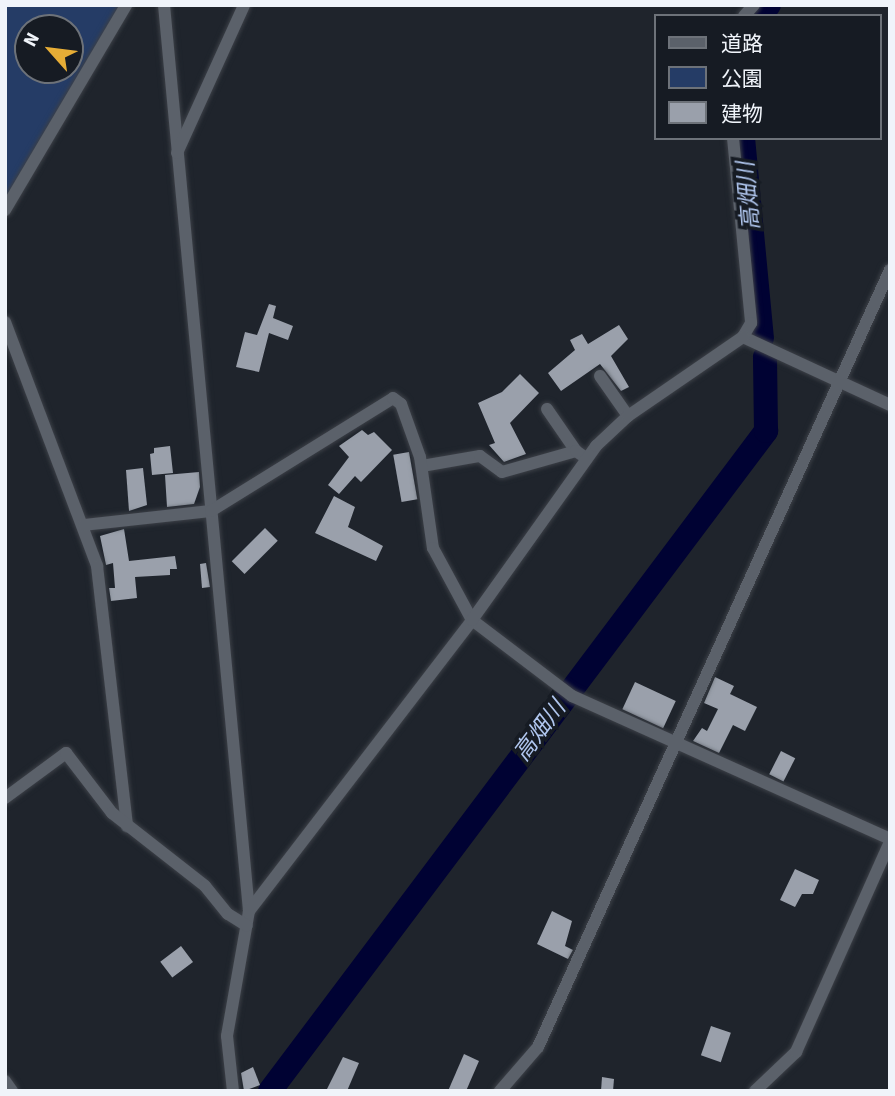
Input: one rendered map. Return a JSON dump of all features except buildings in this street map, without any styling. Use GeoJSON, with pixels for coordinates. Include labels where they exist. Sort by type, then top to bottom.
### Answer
{"type":"FeatureCollection","features":[{"type":"Feature","properties":{"kind":"street"},"geometry":{"type":"LineString","coordinates":[[5,210],[126,5]]}},
{"type":"Feature","properties":{"kind":"street"},"geometry":{"type":"LineString","coordinates":[[164,5],[249,911],[227,1036],[233,1091]]}},
{"type":"Feature","properties":{"kind":"street"},"geometry":{"type":"LineString","coordinates":[[177,154],[244,5]]}},
{"type":"Feature","properties":{"kind":"street"},"geometry":{"type":"LineString","coordinates":[[249,911],[471,620],[581,455],[628,416],[743,337],[751,323],[733,140]]}},
{"type":"Feature","properties":{"kind":"street"},"geometry":{"type":"LineString","coordinates":[[500,1091],[538,1047],[890,270]]}},
{"type":"Feature","properties":{"kind":"street"},"geometry":{"type":"LineString","coordinates":[[5,322],[84,525],[97,566],[127,826]]}},
{"type":"Feature","properties":{"kind":"street"},"geometry":{"type":"LineString","coordinates":[[743,337],[890,405]]}},
{"type":"Feature","properties":{"kind":"street"},"geometry":{"type":"LineString","coordinates":[[600,376],[628,416]]}},
{"type":"Feature","properties":{"kind":"street"},"geometry":{"type":"LineString","coordinates":[[84,525],[212,511],[393,398],[401,404],[422,466],[433,548],[471,620],[568,693],[676,746],[890,840],[796,1052],[755,1091]]}},
{"type":"Feature","properties":{"kind":"street"},"geometry":{"type":"LineString","coordinates":[[547,410],[581,455]]}},
{"type":"Feature","properties":{"kind":"street"},"geometry":{"type":"LineString","coordinates":[[422,466],[480,456],[502,472],[581,455]]}},
{"type":"Feature","properties":{"kind":"street"},"geometry":{"type":"LineString","coordinates":[[5,797],[66,753],[127,826],[205,886],[228,914],[247,926]]}},
{"type":"Feature","properties":{"kind":"street"},"geometry":{"type":"LineString","coordinates":[[5,1081],[12,1091]]}},
{"type":"Feature","properties":{"kind":"green space"},"geometry":{"type":"Polygon","coordinates":[[[5,5],[133,5],[5,215],[5,5]]]}},
{"type":"Feature","properties":{"kind":"waterway","name":"高畑川"},"geometry":{"type":"LineString","coordinates":[[761,14],[769,5]]}},
{"type":"Feature","properties":{"kind":"waterway","name":"高畑川"},"geometry":{"type":"LineString","coordinates":[[743,140],[762,338]]}},
{"type":"Feature","properties":{"kind":"waterway","name":"高畑川"},"geometry":{"type":"LineString","coordinates":[[270,1091],[766,431],[765,357]]}}]}
